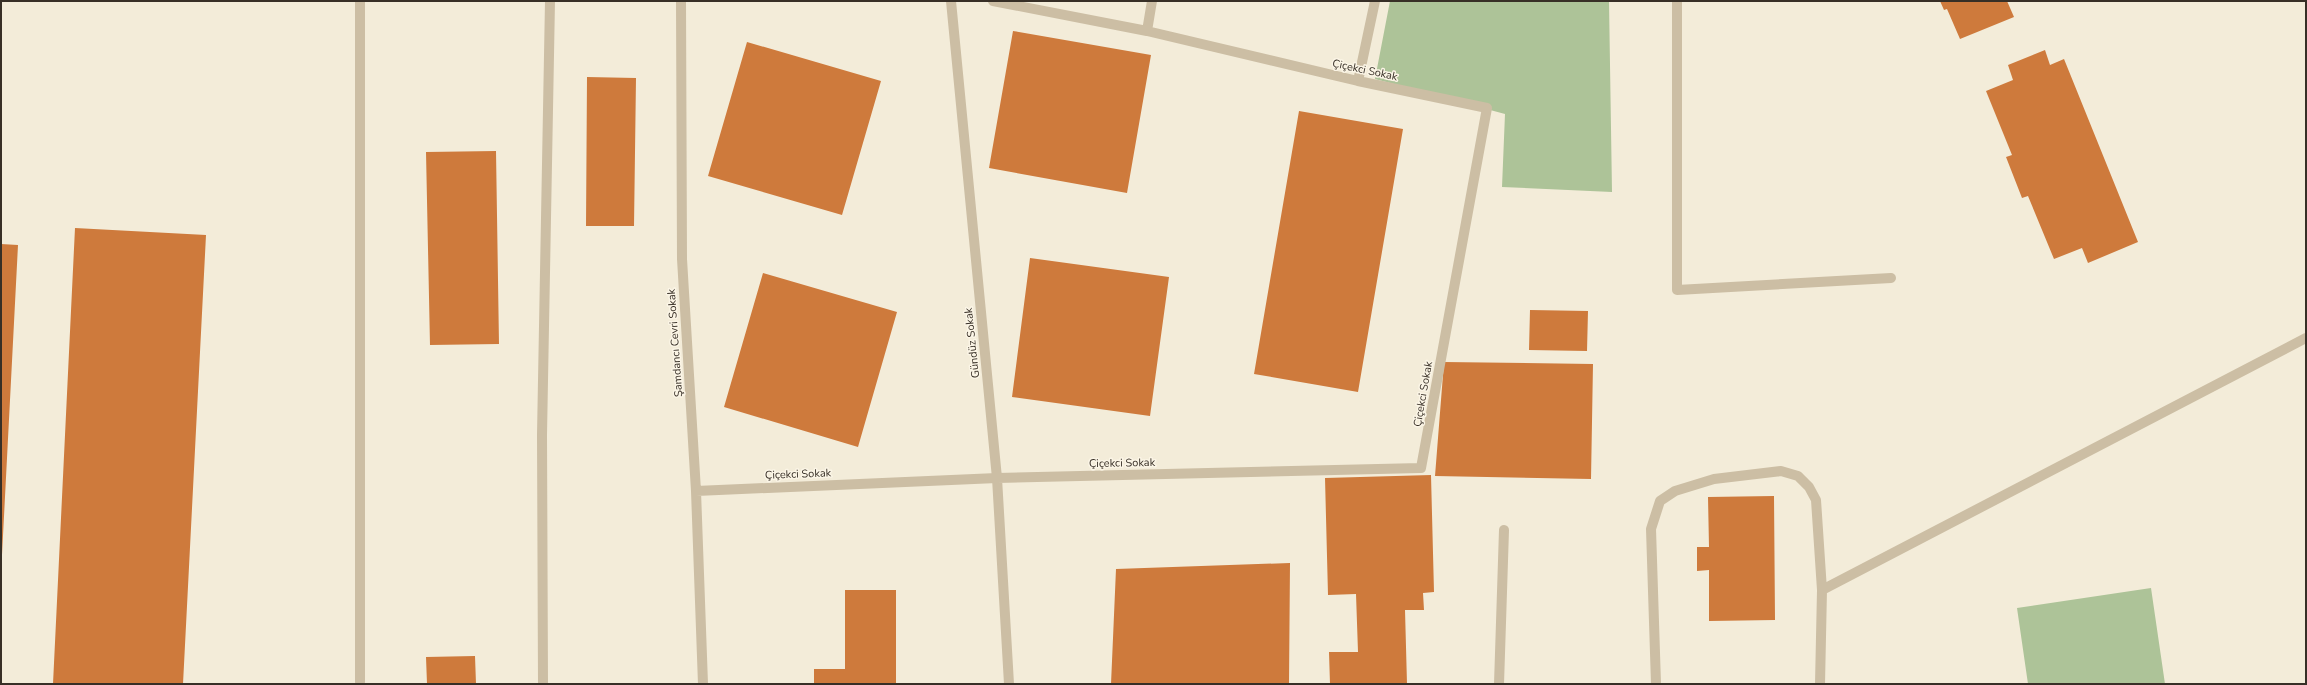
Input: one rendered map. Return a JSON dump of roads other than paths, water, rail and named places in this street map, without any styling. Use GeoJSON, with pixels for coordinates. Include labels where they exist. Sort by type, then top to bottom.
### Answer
{"type":"FeatureCollection","features":[{"type":"Feature","properties":{"kind":"street"},"geometry":{"type":"LineString","coordinates":[[360,1],[360,682]]}},
{"type":"Feature","properties":{"kind":"street"},"geometry":{"type":"LineString","coordinates":[[543,684],[542,435],[550,1]]}},
{"type":"Feature","properties":{"kind":"street","name":"Şamdancı Cevri Sokak"},"geometry":{"type":"LineString","coordinates":[[681,1],[682,259],[696,491],[703,684]]}},
{"type":"Feature","properties":{"kind":"street","name":"Gündüz Sokak"},"geometry":{"type":"LineString","coordinates":[[950,1],[997,478],[1009,684]]}},
{"type":"Feature","properties":{"kind":"street","name":"Çiçekci Sokak"},"geometry":{"type":"LineString","coordinates":[[696,491],[997,478],[1421,468],[1487,108],[1358,81],[1147,31],[993,1]]}},
{"type":"Feature","properties":{"kind":"street"},"geometry":{"type":"LineString","coordinates":[[1147,31],[1152,1]]}},
{"type":"Feature","properties":{"kind":"street"},"geometry":{"type":"LineString","coordinates":[[1358,81],[1375,1]]}},
{"type":"Feature","properties":{"kind":"street"},"geometry":{"type":"LineString","coordinates":[[1677,1],[1677,290],[1891,278]]}},
{"type":"Feature","properties":{"kind":"street"},"geometry":{"type":"LineString","coordinates":[[1822,590],[2306,338]]}},
{"type":"Feature","properties":{"kind":"street"},"geometry":{"type":"LineString","coordinates":[[1656,684],[1651,529],[1660,501],[1675,491],[1714,479],[1781,471],[1798,476],[1809,487],[1816,500],[1822,590],[1820,684]]}},
{"type":"Feature","properties":{"kind":"street"},"geometry":{"type":"LineString","coordinates":[[1499,684],[1504,530]]}}]}
